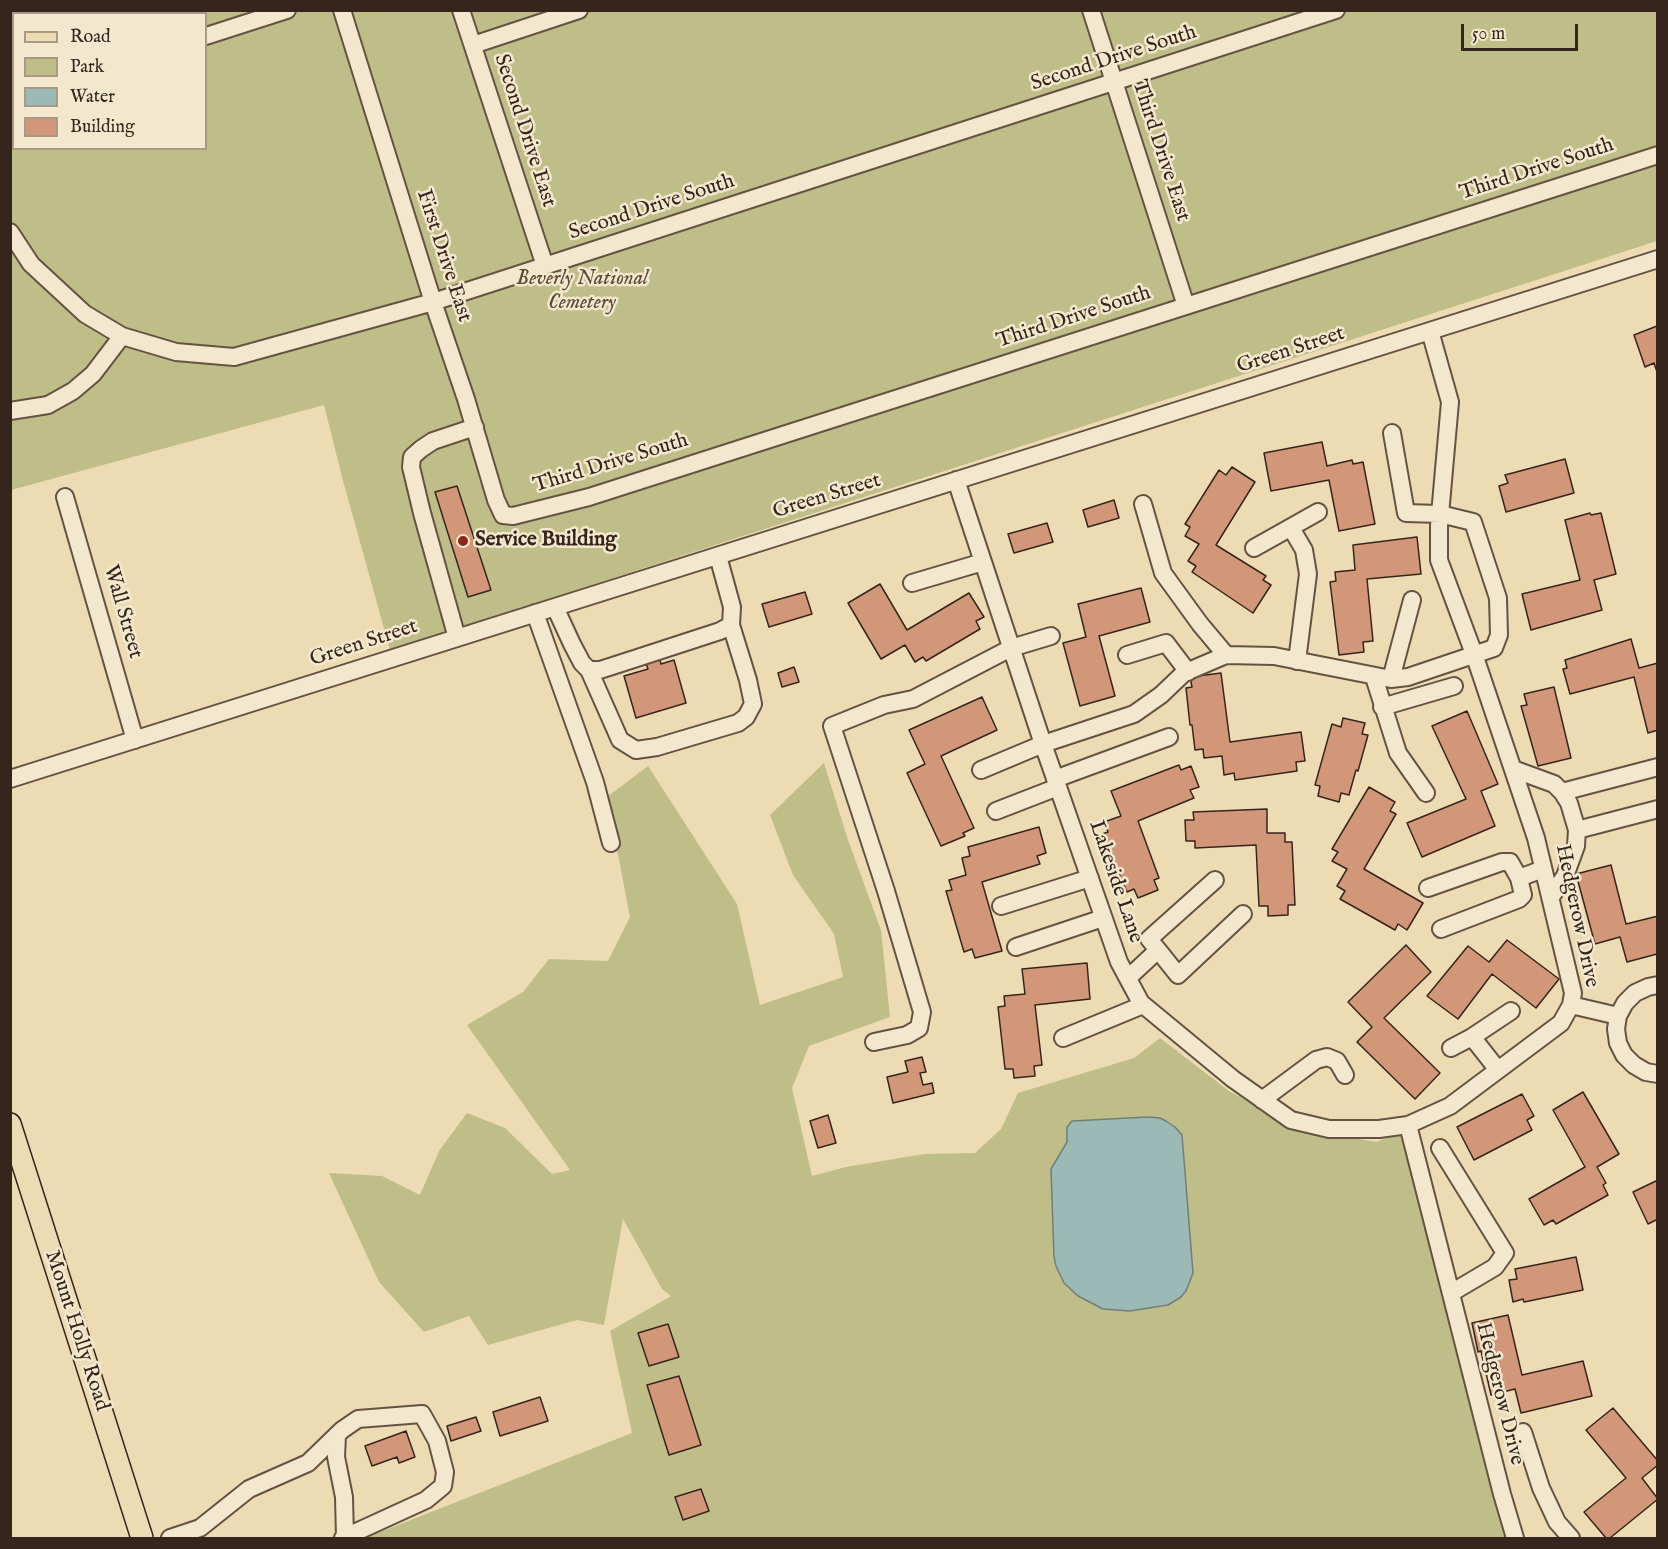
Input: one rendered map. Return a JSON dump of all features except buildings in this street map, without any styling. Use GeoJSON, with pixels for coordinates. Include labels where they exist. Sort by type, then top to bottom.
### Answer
{"type":"FeatureCollection","features":[{"type":"Feature","properties":{"kind":"main road","name":"Mount Holly Road"},"geometry":{"type":"LineString","coordinates":[[10,1124],[16,1162],[142,1539]]}},
{"type":"Feature","properties":{"kind":"street"},"geometry":{"type":"LineString","coordinates":[[207,36],[287,10]]}},
{"type":"Feature","properties":{"kind":"street","name":"First Drive East"},"geometry":{"type":"LineString","coordinates":[[342,10],[496,500],[503,514]]}},
{"type":"Feature","properties":{"kind":"street","name":"Second Drive East"},"geometry":{"type":"LineString","coordinates":[[461,10],[545,266]]}},
{"type":"Feature","properties":{"kind":"street"},"geometry":{"type":"LineString","coordinates":[[472,45],[579,10]]}},
{"type":"Feature","properties":{"kind":"street","name":"Third Drive East"},"geometry":{"type":"LineString","coordinates":[[1091,10],[1186,306]]}},
{"type":"Feature","properties":{"kind":"street","name":"Second Drive South"},"geometry":{"type":"LineString","coordinates":[[10,232],[31,264],[85,314],[122,336],[176,352],[234,357],[433,302],[1336,10]]}},
{"type":"Feature","properties":{"kind":"street","name":"Third Drive South"},"geometry":{"type":"LineString","coordinates":[[503,514],[513,516],[589,496],[1658,155]]}},
{"type":"Feature","properties":{"kind":"street","name":"Green Street"},"geometry":{"type":"LineString","coordinates":[[10,779],[1658,259]]}},
{"type":"Feature","properties":{"kind":"street","name":"Hedgerow Drive"},"geometry":{"type":"LineString","coordinates":[[1430,331],[1450,402],[1440,514],[1439,560],[1474,654],[1536,838],[1573,993],[1571,1005],[1561,1023],[1450,1106],[1408,1125],[1515,1539]]}},
{"type":"Feature","properties":{"kind":"street"},"geometry":{"type":"LineString","coordinates":[[10,411],[48,405],[73,391],[93,374],[122,336]]}},
{"type":"Feature","properties":{"kind":"street"},"geometry":{"type":"LineString","coordinates":[[457,638],[411,467],[412,457],[433,441],[474,427]]}},
{"type":"Feature","properties":{"kind":"street"},"geometry":{"type":"LineString","coordinates":[[981,770],[1043,744],[1134,714],[1188,672],[1226,655],[1274,656],[1391,679],[1408,677],[1494,648],[1499,635],[1498,598],[1473,522],[1440,514],[1406,513],[1392,433]]}},
{"type":"Feature","properties":{"kind":"street","name":"Lakeside Lane"},"geometry":{"type":"LineString","coordinates":[[956,480],[1103,918],[1119,962],[1143,1005],[1233,1079],[1291,1120],[1329,1128],[1379,1128],[1408,1125]]}},
{"type":"Feature","properties":{"kind":"street","name":"Wall Street"},"geometry":{"type":"LineString","coordinates":[[65,496],[135,740]]}},
{"type":"Feature","properties":{"kind":"street"},"geometry":{"type":"LineString","coordinates":[[1143,504],[1164,573],[1200,624],[1226,655]]}},
{"type":"Feature","properties":{"kind":"street"},"geometry":{"type":"LineString","coordinates":[[1254,548],[1318,512]]}},
{"type":"Feature","properties":{"kind":"street"},"geometry":{"type":"LineString","coordinates":[[1291,528],[1304,550],[1308,574],[1297,661]]}},
{"type":"Feature","properties":{"kind":"street"},"geometry":{"type":"LineString","coordinates":[[555,607],[582,663],[589,670],[620,740],[636,750],[657,747],[738,723],[746,717],[753,704],[731,625],[732,607],[718,556]]}},
{"type":"Feature","properties":{"kind":"street"},"geometry":{"type":"LineString","coordinates":[[912,583],[983,562]]}},
{"type":"Feature","properties":{"kind":"street"},"geometry":{"type":"LineString","coordinates":[[1391,679],[1412,600]]}},
{"type":"Feature","properties":{"kind":"street"},"geometry":{"type":"LineString","coordinates":[[535,613],[595,782],[611,843]]}},
{"type":"Feature","properties":{"kind":"street"},"geometry":{"type":"LineString","coordinates":[[589,670],[600,670],[720,631],[731,625]]}},
{"type":"Feature","properties":{"kind":"street"},"geometry":{"type":"LineString","coordinates":[[874,1042],[907,1035],[919,1028],[922,1012],[886,891],[832,726],[884,705],[913,699],[1011,648],[1051,636]]}},
{"type":"Feature","properties":{"kind":"street"},"geometry":{"type":"LineString","coordinates":[[1126,656],[1166,643],[1188,672]]}},
{"type":"Feature","properties":{"kind":"street"},"geometry":{"type":"LineString","coordinates":[[1374,677],[1398,753],[1426,793]]}},
{"type":"Feature","properties":{"kind":"street"},"geometry":{"type":"LineString","coordinates":[[1382,707],[1454,686]]}},
{"type":"Feature","properties":{"kind":"street"},"geometry":{"type":"LineString","coordinates":[[996,811],[1169,737]]}},
{"type":"Feature","properties":{"kind":"street"},"geometry":{"type":"LineString","coordinates":[[1562,792],[1658,767]]}},
{"type":"Feature","properties":{"kind":"street"},"geometry":{"type":"LineString","coordinates":[[1513,769],[1554,784],[1562,792],[1577,830],[1576,846],[1565,876],[1551,897]]}},
{"type":"Feature","properties":{"kind":"street"},"geometry":{"type":"LineString","coordinates":[[1577,830],[1658,809]]}},
{"type":"Feature","properties":{"kind":"street"},"geometry":{"type":"LineString","coordinates":[[1428,888],[1502,862],[1510,862],[1519,878],[1523,895],[1519,899],[1441,928]]}},
{"type":"Feature","properties":{"kind":"street"},"geometry":{"type":"LineString","coordinates":[[1519,878],[1543,869]]}},
{"type":"Feature","properties":{"kind":"street"},"geometry":{"type":"LineString","coordinates":[[1001,906],[1090,878]]}},
{"type":"Feature","properties":{"kind":"street"},"geometry":{"type":"LineString","coordinates":[[1215,880],[1149,939],[1178,975],[1244,914]]}},
{"type":"Feature","properties":{"kind":"street"},"geometry":{"type":"LineString","coordinates":[[1016,947],[1103,918]]}},
{"type":"Feature","properties":{"kind":"street"},"geometry":{"type":"LineString","coordinates":[[1128,978],[1158,950]]}},
{"type":"Feature","properties":{"kind":"street"},"geometry":{"type":"LineString","coordinates":[[1658,985],[1635,993],[1625,1003],[1618,1016],[1616,1029],[1618,1043],[1624,1055],[1646,1072],[1658,1074]]}},
{"type":"Feature","properties":{"kind":"street"},"geometry":{"type":"LineString","coordinates":[[1064,1038],[1143,1005]]}},
{"type":"Feature","properties":{"kind":"street"},"geometry":{"type":"LineString","coordinates":[[1571,1005],[1618,1016]]}},
{"type":"Feature","properties":{"kind":"street"},"geometry":{"type":"LineString","coordinates":[[1451,1048],[1511,1011]]}},
{"type":"Feature","properties":{"kind":"street"},"geometry":{"type":"LineString","coordinates":[[1472,1037],[1498,1070]]}},
{"type":"Feature","properties":{"kind":"street"},"geometry":{"type":"LineString","coordinates":[[1262,1100],[1316,1059],[1327,1057],[1337,1061],[1346,1075]]}},
{"type":"Feature","properties":{"kind":"street"},"geometry":{"type":"LineString","coordinates":[[1440,1148],[1505,1253],[1495,1267],[1450,1293]]}},
{"type":"Feature","properties":{"kind":"street"},"geometry":{"type":"LineString","coordinates":[[170,1539],[200,1528],[249,1489],[308,1463],[337,1435],[358,1419],[422,1414],[436,1441],[445,1472],[443,1486],[426,1500],[344,1538],[344,1497],[336,1457],[337,1435]]}},
{"type":"Feature","properties":{"kind":"street"},"geometry":{"type":"LineString","coordinates":[[1523,1432],[1541,1488],[1557,1522],[1570,1539]]}},
{"type":"Feature","properties":{"kind":"green space","name":"Beverly National Cemetery"},"geometry":{"type":"Polygon","coordinates":[[[11,11],[1657,11],[1657,241],[390,650],[324,405],[11,490],[11,11]]]}},
{"type":"Feature","properties":{"kind":"green space"},"geometry":{"type":"Polygon","coordinates":[[[824,763],[848,840],[881,930],[890,1017],[809,1046],[792,1088],[812,1176],[846,1167],[924,1154],[975,1153],[1001,1129],[1018,1093],[1134,1058],[1160,1038],[1229,1091],[1297,1128],[1376,1142],[1402,1132],[1508,1538],[365,1538],[632,1433],[610,1331],[671,1296],[662,1289],[623,1219],[604,1325],[577,1320],[488,1345],[469,1316],[424,1332],[379,1282],[329,1173],[382,1176],[420,1195],[439,1151],[467,1113],[505,1128],[552,1174],[570,1170],[467,1025],[523,992],[549,959],[608,961],[630,917],[607,797],[648,766],[737,904],[760,1005],[843,977],[834,934],[793,875],[770,815],[824,763]]]}},
{"type":"Feature","properties":{"kind":"water"},"geometry":{"type":"Polygon","coordinates":[[[1148,1117],[1166,1121],[1182,1135],[1193,1273],[1186,1291],[1168,1305],[1130,1311],[1103,1309],[1078,1296],[1064,1283],[1056,1266],[1051,1169],[1067,1142],[1067,1127],[1072,1121],[1148,1117]]]}},
{"type":"Feature","properties":{"kind":"place","name":"Service Building"},"geometry":{"type":"Point","coordinates":[463,541]}}]}
